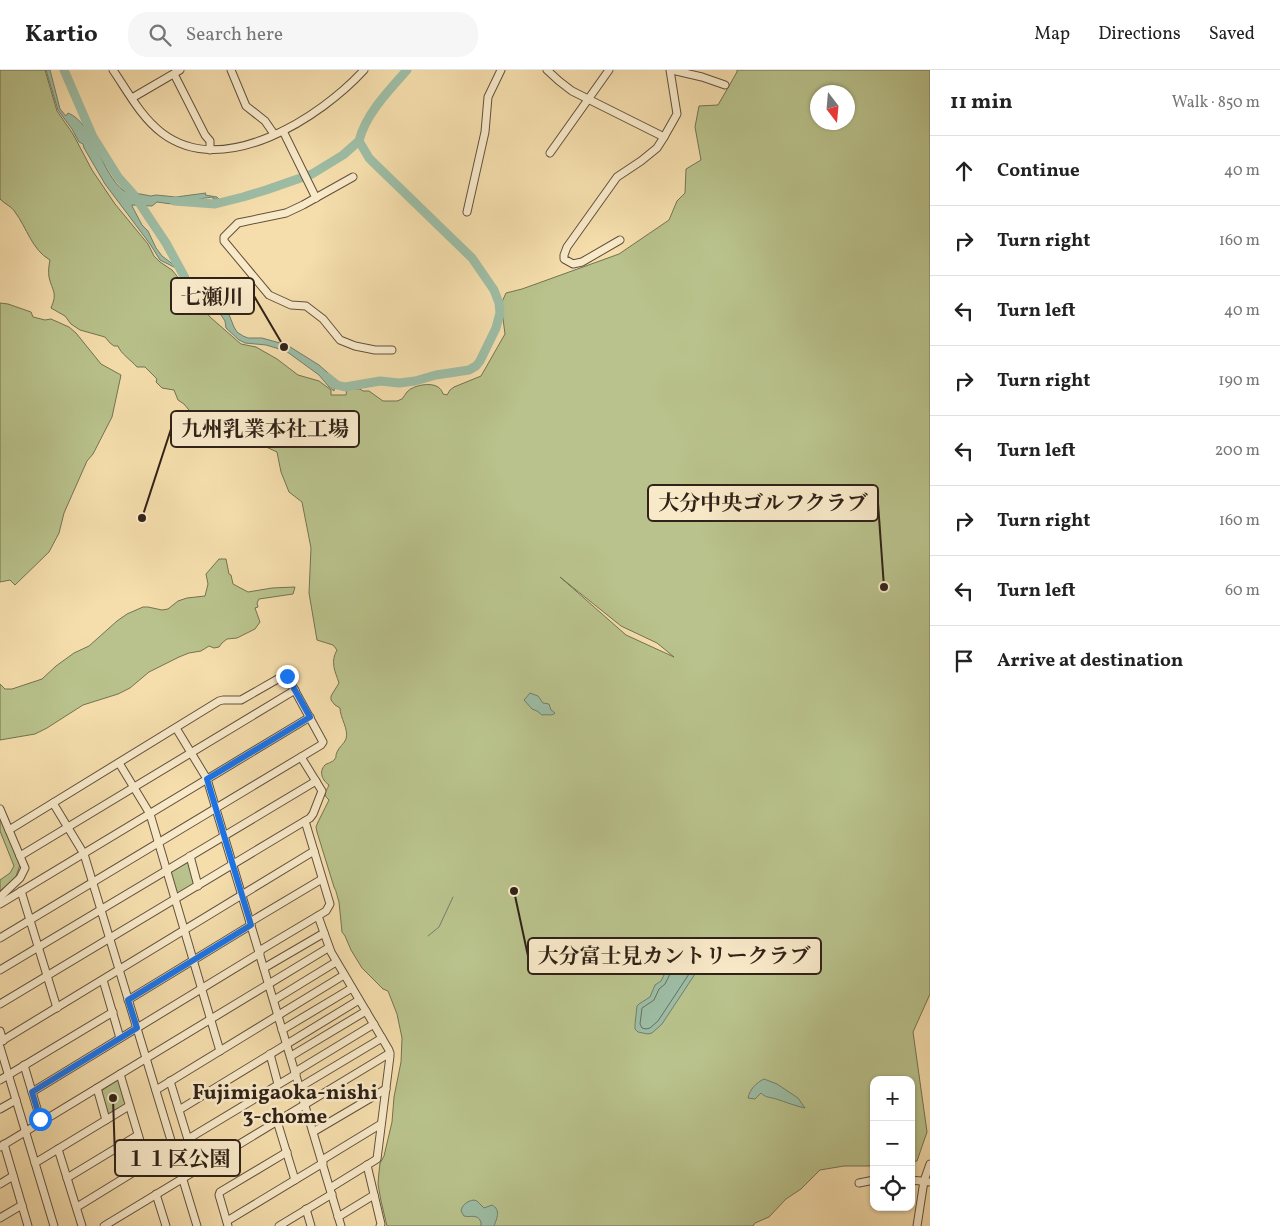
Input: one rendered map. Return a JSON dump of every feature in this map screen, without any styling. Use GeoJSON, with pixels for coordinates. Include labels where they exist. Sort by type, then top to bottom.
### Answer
{"type":"FeatureCollection","features":[{"type":"Feature","properties":{"kind":"street"},"geometry":{"type":"LineString","coordinates":[[114,70],[148,120],[166,136],[189,146],[210,150],[232,148],[283,130],[326,105],[364,70]]}},
{"type":"Feature","properties":{"kind":"street"},"geometry":{"type":"LineString","coordinates":[[231,70],[246,106],[266,120],[274,134]]}},
{"type":"Feature","properties":{"kind":"street"},"geometry":{"type":"LineString","coordinates":[[468,212],[485,132],[488,97],[501,70]]}},
{"type":"Feature","properties":{"kind":"street"},"geometry":{"type":"LineString","coordinates":[[547,70],[572,90],[664,137]]}},
{"type":"Feature","properties":{"kind":"street"},"geometry":{"type":"LineString","coordinates":[[550,153],[609,70]]}},
{"type":"Feature","properties":{"kind":"street"},"geometry":{"type":"LineString","coordinates":[[620,240],[582,262],[573,264],[564,259],[567,247],[617,177],[650,154],[657,148],[664,137],[677,114],[671,70],[702,77],[725,85]]}},
{"type":"Feature","properties":{"kind":"street"},"geometry":{"type":"LineString","coordinates":[[132,98],[177,72],[210,141],[210,150]]}},
{"type":"Feature","properties":{"kind":"street"},"geometry":{"type":"LineString","coordinates":[[283,130],[316,198]]}},
{"type":"Feature","properties":{"kind":"street"},"geometry":{"type":"LineString","coordinates":[[352,177],[286,213],[238,223],[224,237],[224,242],[269,295],[291,305],[306,306],[323,319],[340,340],[375,350],[392,350]]}},
{"type":"Feature","properties":{"kind":"street"},"geometry":{"type":"LineString","coordinates":[[0,938],[321,745],[323,742],[288,678],[282,676],[241,700],[219,701],[9,830]]}},
{"type":"Feature","properties":{"kind":"street"},"geometry":{"type":"LineString","coordinates":[[20,856],[295,690]]}},
{"type":"Feature","properties":{"kind":"street"},"geometry":{"type":"LineString","coordinates":[[0,904],[310,717]]}},
{"type":"Feature","properties":{"kind":"street"},"geometry":{"type":"LineString","coordinates":[[176,728],[207,779],[341,1226]]}},
{"type":"Feature","properties":{"kind":"street"},"geometry":{"type":"LineString","coordinates":[[0,1004],[310,818],[322,791],[301,757]]}},
{"type":"Feature","properties":{"kind":"street"},"geometry":{"type":"LineString","coordinates":[[119,763],[150,814],[220,1051]]}},
{"type":"Feature","properties":{"kind":"street"},"geometry":{"type":"LineString","coordinates":[[0,970],[316,781]]}},
{"type":"Feature","properties":{"kind":"street"},"geometry":{"type":"LineString","coordinates":[[53,803],[84,854],[197,1226]]}},
{"type":"Feature","properties":{"kind":"street"},"geometry":{"type":"LineString","coordinates":[[0,808],[25,868],[23,875],[0,897]]}},
{"type":"Feature","properties":{"kind":"street"},"geometry":{"type":"LineString","coordinates":[[32,1092],[326,911],[330,904],[305,821]]}},
{"type":"Feature","properties":{"kind":"street"},"geometry":{"type":"LineString","coordinates":[[1,1043],[314,851]]}},
{"type":"Feature","properties":{"kind":"street"},"geometry":{"type":"LineString","coordinates":[[190,856],[198,886]]}},
{"type":"Feature","properties":{"kind":"street"},"geometry":{"type":"LineString","coordinates":[[128,1000],[322,879]]}},
{"type":"Feature","properties":{"kind":"street"},"geometry":{"type":"LineString","coordinates":[[21,891],[57,1008]]}},
{"type":"Feature","properties":{"kind":"street"},"geometry":{"type":"LineString","coordinates":[[279,1226],[377,1159],[390,1061],[390,1052],[328,948],[318,916]]}},
{"type":"Feature","properties":{"kind":"street"},"geometry":{"type":"LineString","coordinates":[[264,968],[324,933]]}},
{"type":"Feature","properties":{"kind":"street"},"geometry":{"type":"LineString","coordinates":[[28,1226],[2,1145],[328,948]]}},
{"type":"Feature","properties":{"kind":"street"},"geometry":{"type":"LineString","coordinates":[[274,1000],[336,962]]}},
{"type":"Feature","properties":{"kind":"street"},"geometry":{"type":"LineString","coordinates":[[156,1090],[344,975]]}},
{"type":"Feature","properties":{"kind":"street"},"geometry":{"type":"LineString","coordinates":[[103,980],[120,1038]]}},
{"type":"Feature","properties":{"kind":"street"},"geometry":{"type":"LineString","coordinates":[[282,1030],[352,988]]}},
{"type":"Feature","properties":{"kind":"street"},"geometry":{"type":"LineString","coordinates":[[179,1110],[359,1000]]}},
{"type":"Feature","properties":{"kind":"street"},"geometry":{"type":"LineString","coordinates":[[290,1056],[366,1011]]}},
{"type":"Feature","properties":{"kind":"street"},"geometry":{"type":"LineString","coordinates":[[0,1080],[113,1012]]}},
{"type":"Feature","properties":{"kind":"street"},"geometry":{"type":"LineString","coordinates":[[188,1139],[374,1024]]}},
{"type":"Feature","properties":{"kind":"street"},"geometry":{"type":"LineString","coordinates":[[0,1031],[8,1075],[53,1224],[46,1226]]}},
{"type":"Feature","properties":{"kind":"street"},"geometry":{"type":"LineString","coordinates":[[300,1087],[382,1038]]}},
{"type":"Feature","properties":{"kind":"street"},"geometry":{"type":"LineString","coordinates":[[104,1226],[390,1052]]}},
{"type":"Feature","properties":{"kind":"street"},"geometry":{"type":"LineString","coordinates":[[270,1054],[278,1084]]}},
{"type":"Feature","properties":{"kind":"street"},"geometry":{"type":"LineString","coordinates":[[24,1065],[41,1122]]}},
{"type":"Feature","properties":{"kind":"street"},"geometry":{"type":"LineString","coordinates":[[120,1074],[147,1164]]}},
{"type":"Feature","properties":{"kind":"street"},"geometry":{"type":"LineString","coordinates":[[170,1081],[197,1169]]}},
{"type":"Feature","properties":{"kind":"street"},"geometry":{"type":"LineString","coordinates":[[97,1088],[106,1120]]}},
{"type":"Feature","properties":{"kind":"street"},"geometry":{"type":"LineString","coordinates":[[313,1132],[386,1089]]}},
{"type":"Feature","properties":{"kind":"street"},"geometry":{"type":"LineString","coordinates":[[0,1109],[16,1100]]}},
{"type":"Feature","properties":{"kind":"street"},"geometry":{"type":"LineString","coordinates":[[35,1162],[130,1106]]}},
{"type":"Feature","properties":{"kind":"street"},"geometry":{"type":"LineString","coordinates":[[277,1121],[295,1180]]}},
{"type":"Feature","properties":{"kind":"street"},"geometry":{"type":"LineString","coordinates":[[287,1152],[220,1192],[219,1195],[228,1224],[381,1124]]}},
{"type":"Feature","properties":{"kind":"street"},"geometry":{"type":"LineString","coordinates":[[67,1178],[138,1135]]}},
{"type":"Feature","properties":{"kind":"street"},"geometry":{"type":"LineString","coordinates":[[58,1148],[82,1226]]}},
{"type":"Feature","properties":{"kind":"street"},"geometry":{"type":"LineString","coordinates":[[77,1207],[173,1148]]}},
{"type":"Feature","properties":{"kind":"street"},"geometry":{"type":"LineString","coordinates":[[917,1226],[930,1164]]}},
{"type":"Feature","properties":{"kind":"street"},"geometry":{"type":"LineString","coordinates":[[367,1165],[380,1226]]}},
{"type":"Feature","properties":{"kind":"street"},"geometry":{"type":"LineString","coordinates":[[0,1184],[13,1176]]}},
{"type":"Feature","properties":{"kind":"street"},"geometry":{"type":"LineString","coordinates":[[859,1184],[870,1181]]}},
{"type":"Feature","properties":{"kind":"street"},"geometry":{"type":"LineString","coordinates":[[156,1194],[165,1225]]}},
{"type":"Feature","properties":{"kind":"street"},"geometry":{"type":"LineString","coordinates":[[338,1216],[374,1195]]}},
{"type":"Feature","properties":{"kind":"street"},"geometry":{"type":"LineString","coordinates":[[0,1218],[22,1205]]}},
{"type":"Feature","properties":{"kind":"street"},"geometry":{"type":"LineString","coordinates":[[306,1209],[311,1226]]}},
{"type":"Feature","properties":{"kind":"shaded area"},"geometry":{"type":"Polygon","coordinates":[[[0,70],[45,70],[57,111],[73,134],[92,170],[115,204],[148,244],[154,256],[172,270],[210,317],[241,344],[256,347],[277,359],[298,375],[319,381],[331,390],[331,395],[346,395],[347,389],[360,389],[369,391],[383,401],[397,401],[418,386],[435,385],[443,394],[447,395],[454,387],[481,376],[505,334],[501,304],[506,293],[619,254],[669,220],[677,201],[685,193],[686,169],[701,160],[695,127],[699,106],[718,105],[737,70],[930,70],[930,994],[913,1032],[927,1132],[917,1161],[915,1161],[915,1076],[870,1076],[870,1166],[844,1166],[820,1170],[801,1189],[786,1199],[769,1217],[755,1223],[753,1226],[387,1226],[378,1184],[380,1163],[384,1156],[392,1122],[394,1097],[401,1062],[402,1038],[397,1014],[388,991],[383,989],[362,968],[342,932],[339,902],[316,827],[329,800],[325,794],[329,785],[323,779],[323,768],[335,759],[347,735],[340,708],[331,700],[331,696],[339,683],[334,663],[337,650],[333,645],[317,640],[309,593],[311,548],[302,502],[289,492],[281,472],[277,452],[251,440],[220,432],[199,422],[184,404],[178,400],[174,390],[162,388],[156,382],[157,379],[145,367],[137,367],[118,346],[114,346],[105,337],[80,330],[71,324],[65,316],[51,308],[54,295],[49,275],[50,260],[34,245],[14,210],[0,199],[0,70]],[[560,577],[626,635],[674,657],[657,643],[621,626],[560,577]]]}},
{"type":"Feature","properties":{"kind":"shaded area"},"geometry":{"type":"Polygon","coordinates":[[[0,303],[31,312],[33,317],[45,320],[51,319],[69,327],[101,364],[121,375],[112,417],[93,454],[87,461],[64,513],[59,533],[49,552],[15,585],[10,580],[0,582],[0,303]]]}},
{"type":"Feature","properties":{"kind":"shaded area"},"geometry":{"type":"Polygon","coordinates":[[[219,559],[226,559],[233,584],[248,592],[295,587],[293,594],[259,599],[258,607],[255,608],[260,622],[255,629],[237,638],[227,639],[219,647],[209,646],[201,651],[179,657],[149,672],[130,688],[118,694],[83,705],[35,734],[0,740],[0,684],[5,689],[12,689],[42,679],[74,653],[89,646],[117,621],[143,607],[168,609],[178,601],[205,596],[208,584],[206,574],[219,559]]]}},
{"type":"Feature","properties":{"kind":"shaded area"},"geometry":{"type":"Polygon","coordinates":[[[0,816],[20,865],[15,879],[0,891],[0,880],[10,873],[14,866],[0,831],[0,816]]]}},
{"type":"Feature","properties":{"kind":"shaded area"},"geometry":{"type":"Polygon","coordinates":[[[187,861],[194,884],[177,895],[170,873],[187,861]]]}},
{"type":"Feature","properties":{"kind":"shaded area"},"geometry":{"type":"Polygon","coordinates":[[[118,1080],[126,1105],[107,1116],[101,1091],[118,1080]]]}},
{"type":"Feature","properties":{"kind":"water"},"geometry":{"type":"Polygon","coordinates":[[[46,70],[50,70],[60,109],[66,116],[68,113],[77,118],[91,137],[109,173],[124,191],[151,196],[176,197],[206,193],[205,195],[217,197],[220,200],[228,198],[220,203],[231,203],[217,206],[217,199],[213,199],[213,197],[178,204],[157,202],[152,206],[132,206],[162,256],[187,274],[197,293],[202,298],[228,312],[237,332],[248,338],[262,338],[287,345],[319,365],[336,380],[334,391],[319,375],[286,351],[266,345],[245,343],[239,340],[226,328],[225,321],[221,315],[199,301],[183,282],[185,278],[176,268],[160,260],[105,184],[83,144],[79,142],[58,110],[46,70]]]}},
{"type":"Feature","properties":{"kind":"water"},"geometry":{"type":"Polygon","coordinates":[[[530,693],[538,696],[543,703],[549,704],[551,710],[555,713],[542,715],[532,709],[524,700],[530,693]]]}},
{"type":"Feature","properties":{"kind":"water"},"geometry":{"type":"Polygon","coordinates":[[[688,944],[696,947],[704,960],[703,966],[695,974],[662,1024],[652,1033],[638,1032],[635,1029],[637,1006],[650,997],[655,985],[661,981],[666,971],[688,944]]]}},
{"type":"Feature","properties":{"kind":"water"},"geometry":{"type":"Polygon","coordinates":[[[764,1079],[777,1084],[798,1098],[805,1108],[766,1097],[761,1093],[755,1099],[748,1098],[758,1082],[764,1079]]]}},
{"type":"Feature","properties":{"kind":"water"},"geometry":{"type":"Polygon","coordinates":[[[474,1200],[484,1208],[492,1205],[497,1209],[498,1214],[494,1226],[481,1226],[478,1218],[464,1216],[461,1211],[462,1207],[467,1202],[474,1200]]]}},
{"type":"Feature","properties":{"kind":"waterway"},"geometry":{"type":"LineString","coordinates":[[64,70],[93,137],[118,177],[134,195],[166,243],[184,276]]}},
{"type":"Feature","properties":{"kind":"waterway"},"geometry":{"type":"LineString","coordinates":[[327,377],[337,385],[345,387],[380,381],[399,383],[415,381],[436,375],[469,370],[480,361],[496,328],[500,313],[499,303],[494,290],[472,258],[369,158],[359,141],[372,112],[385,94],[407,70]]}},
{"type":"Feature","properties":{"kind":"waterway"},"geometry":{"type":"LineString","coordinates":[[174,201],[215,204],[266,190],[312,174],[343,155],[359,141]]}},
{"type":"Feature","properties":{"kind":"waterway"},"geometry":{"type":"LineString","coordinates":[[428,936],[439,927],[453,897]]}},
{"type":"Feature","properties":{"kind":"place","name":"七瀬川"},"geometry":{"type":"Point","coordinates":[284,347]}},
{"type":"Feature","properties":{"kind":"place","name":"九州乳業本社工場"},"geometry":{"type":"Point","coordinates":[142,518]}},
{"type":"Feature","properties":{"kind":"place","name":"大分中央ゴルフクラブ"},"geometry":{"type":"Point","coordinates":[884,587]}},
{"type":"Feature","properties":{"kind":"place","name":"大分富士見カントリークラブ"},"geometry":{"type":"Point","coordinates":[514,891]}},
{"type":"Feature","properties":{"kind":"place","name":"１１区公園"},"geometry":{"type":"Point","coordinates":[113,1098]}},
{"type":"Feature","properties":{"kind":"district","name":"Fujimigaoka-nishi 3-chome"},"geometry":{"type":"Point","coordinates":[285,1104]}},
{"type":"Feature","properties":{"kind":"route"},"geometry":{"type":"LineString","coordinates":[[40,1119],[32,1092],[137,1028],[128,1000],[251,925],[207,779],[310,717],[287,676]]}}]}
